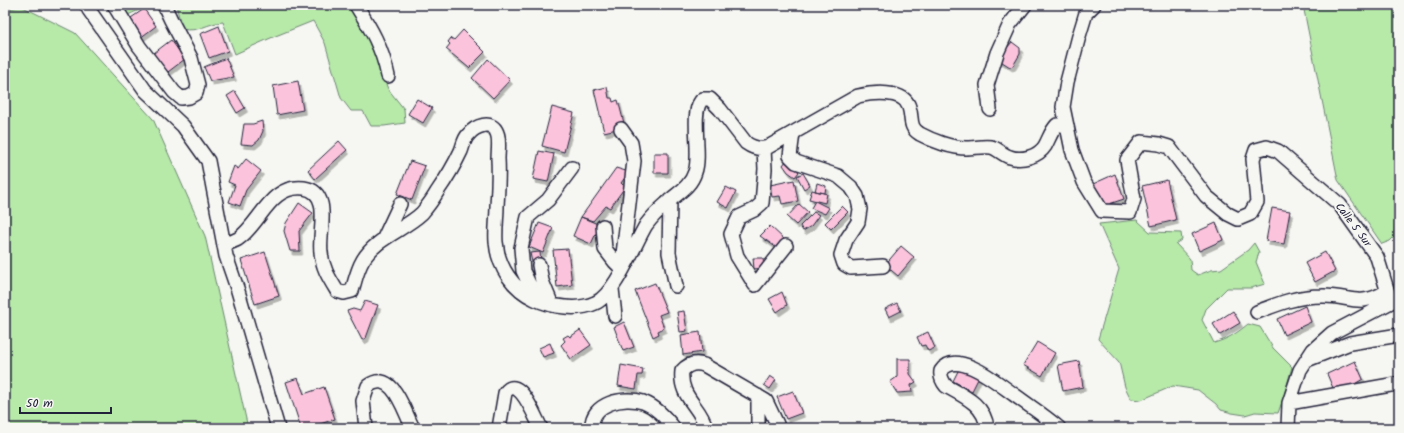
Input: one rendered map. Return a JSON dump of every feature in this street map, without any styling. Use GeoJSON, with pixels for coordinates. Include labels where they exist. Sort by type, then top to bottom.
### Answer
{"type":"FeatureCollection","features":[{"type":"Feature","properties":{"kind":"street"},"geometry":{"type":"LineString","coordinates":[[87,5],[145,90],[182,126],[208,161],[226,256],[238,291],[278,428]]}},
{"type":"Feature","properties":{"kind":"street"},"geometry":{"type":"LineString","coordinates":[[114,5],[139,46],[174,92],[182,98],[189,97],[196,93],[198,85],[191,58],[164,5]]}},
{"type":"Feature","properties":{"kind":"street"},"geometry":{"type":"LineString","coordinates":[[356,5],[372,31],[384,57],[388,76]]}},
{"type":"Feature","properties":{"kind":"street"},"geometry":{"type":"LineString","coordinates":[[990,109],[988,84],[997,53],[1010,24],[1025,5]]}},
{"type":"Feature","properties":{"kind":"street"},"geometry":{"type":"LineString","coordinates":[[224,245],[238,239],[275,198],[286,191],[305,188],[317,195],[322,203],[323,208],[320,233],[320,252],[325,272],[337,291],[344,293],[352,291],[362,260],[372,249],[421,213],[445,182],[468,135],[482,125],[489,125],[495,129],[498,138],[499,181],[495,240],[502,268],[512,282],[525,294],[537,300],[563,307],[591,305],[603,299],[612,289],[647,225],[658,211],[684,190],[695,174],[698,157],[696,119],[698,104],[703,99],[710,99],[720,109],[746,143],[756,148],[764,148],[858,96],[871,93],[894,95],[904,99],[909,107],[912,124],[914,128],[922,135],[960,148],[991,147],[1001,153],[1018,159],[1031,156],[1044,148],[1057,125],[1066,125],[1063,107],[1067,82],[1086,13],[1094,5]]}},
{"type":"Feature","properties":{"kind":"street","name":"Calle 5 Sur"},"geometry":{"type":"LineString","coordinates":[[1066,125],[1072,150],[1084,182],[1102,211],[1130,212],[1134,199],[1128,160],[1141,142],[1169,147],[1206,196],[1228,214],[1238,219],[1250,214],[1257,202],[1252,159],[1256,150],[1268,147],[1278,151],[1340,205],[1377,257],[1392,294]]}},
{"type":"Feature","properties":{"kind":"street"},"geometry":{"type":"LineString","coordinates":[[621,130],[631,143],[634,161],[623,254],[624,265]]}},
{"type":"Feature","properties":{"kind":"street"},"geometry":{"type":"LineString","coordinates":[[793,133],[790,156],[796,162],[838,176],[858,196],[860,209],[858,222],[846,240],[841,255],[844,264],[851,268],[883,266]]}},
{"type":"Feature","properties":{"kind":"street"},"geometry":{"type":"LineString","coordinates":[[764,148],[765,169],[762,203],[754,210],[739,217],[731,234],[737,256],[755,285],[786,246]]}},
{"type":"Feature","properties":{"kind":"street"},"geometry":{"type":"LineString","coordinates":[[537,300],[523,271],[521,248],[528,217],[548,200],[572,168]]}},
{"type":"Feature","properties":{"kind":"street"},"geometry":{"type":"LineString","coordinates":[[670,200],[669,253],[676,286]]}},
{"type":"Feature","properties":{"kind":"street"},"geometry":{"type":"LineString","coordinates":[[384,240],[400,204]]}},
{"type":"Feature","properties":{"kind":"street"},"geometry":{"type":"LineString","coordinates":[[603,226],[605,249],[615,262],[624,265]]}},
{"type":"Feature","properties":{"kind":"street"},"geometry":{"type":"LineString","coordinates":[[539,265],[542,281],[552,305]]}},
{"type":"Feature","properties":{"kind":"street"},"geometry":{"type":"LineString","coordinates":[[612,289],[615,316]]}},
{"type":"Feature","properties":{"kind":"street"},"geometry":{"type":"LineString","coordinates":[[1257,312],[1287,300],[1300,298],[1324,295],[1356,301],[1392,294]]}},
{"type":"Feature","properties":{"kind":"street"},"geometry":{"type":"LineString","coordinates":[[1288,428],[1289,403],[1300,370],[1313,350],[1332,333],[1392,294]]}},
{"type":"Feature","properties":{"kind":"street"},"geometry":{"type":"LineString","coordinates":[[1307,360],[1350,343],[1399,335]]}},
{"type":"Feature","properties":{"kind":"street"},"geometry":{"type":"LineString","coordinates":[[986,428],[984,417],[978,406],[943,383],[941,371],[946,365],[953,363],[966,365],[991,378],[1039,411],[1059,428]]}},
{"type":"Feature","properties":{"kind":"street"},"geometry":{"type":"LineString","coordinates":[[706,428],[682,385],[682,371],[689,365],[704,365],[766,401],[777,424],[777,428]]}},
{"type":"Feature","properties":{"kind":"street"},"geometry":{"type":"LineString","coordinates":[[366,428],[363,401],[368,386],[379,382],[384,382],[394,390],[413,428]]}},
{"type":"Feature","properties":{"kind":"street"},"geometry":{"type":"LineString","coordinates":[[1289,403],[1396,384]]}},
{"type":"Feature","properties":{"kind":"street"},"geometry":{"type":"LineString","coordinates":[[499,428],[505,393],[509,389],[514,388],[519,390],[528,401],[541,428]]}},
{"type":"Feature","properties":{"kind":"street"},"geometry":{"type":"LineString","coordinates":[[758,396],[758,428]]}},
{"type":"Feature","properties":{"kind":"street"},"geometry":{"type":"LineString","coordinates":[[592,428],[593,417],[599,409],[614,402],[627,400],[643,402],[653,407],[674,428]]}},
{"type":"Feature","properties":{"kind":"green space"},"geometry":{"type":"Polygon","coordinates":[[[118,5],[144,5],[139,10],[125,17],[118,5]]]}},
{"type":"Feature","properties":{"kind":"green space"},"geometry":{"type":"Polygon","coordinates":[[[176,5],[350,5],[353,14],[362,26],[388,89],[404,109],[405,123],[371,126],[363,111],[351,111],[341,98],[325,43],[313,21],[235,54],[223,22],[193,30],[182,29],[176,5]]]}},
{"type":"Feature","properties":{"kind":"green space"},"geometry":{"type":"Polygon","coordinates":[[[1303,5],[1399,5],[1399,176],[1394,188],[1396,217],[1394,237],[1390,241],[1382,244],[1338,180],[1303,5]]]}},
{"type":"Feature","properties":{"kind":"green space"},"geometry":{"type":"Polygon","coordinates":[[[21,6],[75,33],[153,119],[205,236],[248,428],[5,428],[5,10],[21,6]]]}},
{"type":"Feature","properties":{"kind":"green space"},"geometry":{"type":"Polygon","coordinates":[[[1137,220],[1150,232],[1181,233],[1182,240],[1176,244],[1190,259],[1191,270],[1198,275],[1211,270],[1221,269],[1248,250],[1254,243],[1259,252],[1256,262],[1265,284],[1251,288],[1227,288],[1206,309],[1202,320],[1214,343],[1224,340],[1248,324],[1260,327],[1273,348],[1292,367],[1278,413],[1255,412],[1245,415],[1232,413],[1221,410],[1216,404],[1198,390],[1173,386],[1141,400],[1131,399],[1125,387],[1119,362],[1098,339],[1119,269],[1099,224],[1137,220]]]}},
{"type":"Feature","properties":{"kind":"building"},"geometry":{"type":"Polygon","coordinates":[[[144,9],[156,26],[140,38],[128,20],[144,9]]]}},
{"type":"Feature","properties":{"kind":"building"},"geometry":{"type":"Polygon","coordinates":[[[219,26],[228,51],[209,58],[200,34],[219,26]]]}},
{"type":"Feature","properties":{"kind":"building"},"geometry":{"type":"Polygon","coordinates":[[[463,30],[485,52],[469,68],[446,49],[450,44],[448,42],[451,38],[454,40],[463,30]]]}},
{"type":"Feature","properties":{"kind":"building"},"geometry":{"type":"Polygon","coordinates":[[[171,40],[185,59],[164,75],[150,56],[171,40]]]}},
{"type":"Feature","properties":{"kind":"building"},"geometry":{"type":"Polygon","coordinates":[[[1012,42],[1020,48],[1020,54],[1013,66],[1010,67],[999,60],[1002,47],[1006,49],[1012,42]]]}},
{"type":"Feature","properties":{"kind":"building"},"geometry":{"type":"Polygon","coordinates":[[[226,58],[234,77],[210,81],[204,67],[226,58]]]}},
{"type":"Feature","properties":{"kind":"building"},"geometry":{"type":"Polygon","coordinates":[[[488,59],[510,80],[493,98],[472,78],[488,59]]]}},
{"type":"Feature","properties":{"kind":"building"},"geometry":{"type":"Polygon","coordinates":[[[298,81],[303,110],[277,115],[273,86],[298,81]]]}},
{"type":"Feature","properties":{"kind":"building"},"geometry":{"type":"Polygon","coordinates":[[[607,87],[609,98],[612,98],[613,102],[618,100],[625,127],[604,132],[594,90],[607,87]]]}},
{"type":"Feature","properties":{"kind":"building"},"geometry":{"type":"Polygon","coordinates":[[[235,91],[245,108],[237,113],[227,96],[235,91]]]}},
{"type":"Feature","properties":{"kind":"building"},"geometry":{"type":"Polygon","coordinates":[[[417,99],[432,108],[423,123],[408,114],[417,99]]]}},
{"type":"Feature","properties":{"kind":"building"},"geometry":{"type":"Polygon","coordinates":[[[552,107],[574,113],[564,152],[542,146],[552,107]]]}},
{"type":"Feature","properties":{"kind":"building"},"geometry":{"type":"Polygon","coordinates":[[[262,121],[263,131],[259,140],[253,145],[241,144],[244,124],[253,124],[262,121]]]}},
{"type":"Feature","properties":{"kind":"building"},"geometry":{"type":"Polygon","coordinates":[[[339,141],[347,150],[315,179],[308,170],[339,141]]]}},
{"type":"Feature","properties":{"kind":"building"},"geometry":{"type":"Polygon","coordinates":[[[539,151],[554,154],[548,182],[533,179],[539,151]]]}},
{"type":"Feature","properties":{"kind":"building"},"geometry":{"type":"Polygon","coordinates":[[[654,153],[668,153],[668,173],[654,173],[654,153]]]}},
{"type":"Feature","properties":{"kind":"building"},"geometry":{"type":"Polygon","coordinates":[[[246,159],[261,171],[246,190],[240,206],[229,202],[235,185],[228,182],[234,166],[238,169],[246,159]]]}},
{"type":"Feature","properties":{"kind":"building"},"geometry":{"type":"Polygon","coordinates":[[[410,161],[425,166],[412,200],[397,194],[410,161]]]}},
{"type":"Feature","properties":{"kind":"building"},"geometry":{"type":"Polygon","coordinates":[[[786,161],[799,172],[795,177],[788,172],[783,165],[786,161]]]}},
{"type":"Feature","properties":{"kind":"building"},"geometry":{"type":"Polygon","coordinates":[[[616,168],[629,172],[621,183],[625,187],[610,208],[606,206],[593,221],[581,217],[616,168]]]}},
{"type":"Feature","properties":{"kind":"building"},"geometry":{"type":"Polygon","coordinates":[[[803,173],[810,185],[804,189],[797,176],[803,173]]]}},
{"type":"Feature","properties":{"kind":"building"},"geometry":{"type":"Polygon","coordinates":[[[1115,174],[1124,199],[1103,206],[1093,184],[1115,174]]]}},
{"type":"Feature","properties":{"kind":"building"},"geometry":{"type":"Polygon","coordinates":[[[794,180],[798,201],[782,204],[780,196],[772,197],[770,185],[794,180]]]}},
{"type":"Feature","properties":{"kind":"building"},"geometry":{"type":"Polygon","coordinates":[[[1167,180],[1176,220],[1151,226],[1142,186],[1167,180]]]}},
{"type":"Feature","properties":{"kind":"building"},"geometry":{"type":"Polygon","coordinates":[[[817,183],[826,186],[825,193],[815,191],[817,183]]]}},
{"type":"Feature","properties":{"kind":"building"},"geometry":{"type":"Polygon","coordinates":[[[726,187],[736,192],[728,208],[717,202],[726,187]]]}},
{"type":"Feature","properties":{"kind":"building"},"geometry":{"type":"Polygon","coordinates":[[[812,190],[827,194],[825,203],[809,199],[812,190]]]}},
{"type":"Feature","properties":{"kind":"building"},"geometry":{"type":"Polygon","coordinates":[[[815,201],[829,208],[825,214],[811,208],[815,201]]]}},
{"type":"Feature","properties":{"kind":"building"},"geometry":{"type":"Polygon","coordinates":[[[299,203],[313,213],[299,231],[300,251],[290,251],[284,231],[286,223],[299,203]]]}},
{"type":"Feature","properties":{"kind":"building"},"geometry":{"type":"Polygon","coordinates":[[[799,204],[808,212],[796,225],[787,217],[799,204]]]}},
{"type":"Feature","properties":{"kind":"building"},"geometry":{"type":"Polygon","coordinates":[[[842,206],[848,212],[831,229],[825,223],[842,206]]]}},
{"type":"Feature","properties":{"kind":"building"},"geometry":{"type":"Polygon","coordinates":[[[1272,208],[1290,211],[1284,244],[1266,241],[1272,208]]]}},
{"type":"Feature","properties":{"kind":"building"},"geometry":{"type":"Polygon","coordinates":[[[814,212],[819,215],[811,226],[803,231],[800,226],[814,212]]]}},
{"type":"Feature","properties":{"kind":"building"},"geometry":{"type":"Polygon","coordinates":[[[581,217],[600,225],[591,244],[573,236],[581,217]]]}},
{"type":"Feature","properties":{"kind":"building"},"geometry":{"type":"Polygon","coordinates":[[[539,223],[553,228],[543,253],[529,247],[539,223]]]}},
{"type":"Feature","properties":{"kind":"building"},"geometry":{"type":"Polygon","coordinates":[[[1216,223],[1223,240],[1199,251],[1192,234],[1216,223]]]}},
{"type":"Feature","properties":{"kind":"building"},"geometry":{"type":"Polygon","coordinates":[[[770,226],[785,240],[777,248],[760,236],[770,226]]]}},
{"type":"Feature","properties":{"kind":"building"},"geometry":{"type":"Polygon","coordinates":[[[901,246],[914,257],[898,276],[885,265],[901,246]]]}},
{"type":"Feature","properties":{"kind":"building"},"geometry":{"type":"Polygon","coordinates":[[[568,249],[572,285],[557,287],[553,250],[568,249]]]}},
{"type":"Feature","properties":{"kind":"building"},"geometry":{"type":"Polygon","coordinates":[[[265,252],[279,296],[255,304],[241,260],[265,252]]]}},
{"type":"Feature","properties":{"kind":"building"},"geometry":{"type":"Polygon","coordinates":[[[540,252],[541,262],[532,262],[530,253],[540,252]]]}},
{"type":"Feature","properties":{"kind":"building"},"geometry":{"type":"Polygon","coordinates":[[[1325,252],[1335,271],[1315,282],[1305,263],[1325,252]]]}},
{"type":"Feature","properties":{"kind":"building"},"geometry":{"type":"Polygon","coordinates":[[[753,258],[763,258],[764,268],[754,269],[753,258]]]}},
{"type":"Feature","properties":{"kind":"building"},"geometry":{"type":"Polygon","coordinates":[[[655,283],[667,312],[659,315],[664,328],[658,331],[659,334],[653,337],[635,291],[655,283]]]}},
{"type":"Feature","properties":{"kind":"building"},"geometry":{"type":"Polygon","coordinates":[[[782,292],[787,305],[777,312],[769,299],[782,292]]]}},
{"type":"Feature","properties":{"kind":"building"},"geometry":{"type":"Polygon","coordinates":[[[365,301],[378,305],[366,338],[362,340],[347,311],[353,309],[360,311],[365,301]]]}},
{"type":"Feature","properties":{"kind":"building"},"geometry":{"type":"Polygon","coordinates":[[[897,303],[901,311],[889,317],[885,309],[897,303]]]}},
{"type":"Feature","properties":{"kind":"building"},"geometry":{"type":"Polygon","coordinates":[[[1305,306],[1311,322],[1284,335],[1277,319],[1305,306]]]}},
{"type":"Feature","properties":{"kind":"building"},"geometry":{"type":"Polygon","coordinates":[[[684,311],[687,331],[680,332],[677,312],[684,311]]]}},
{"type":"Feature","properties":{"kind":"building"},"geometry":{"type":"Polygon","coordinates":[[[1233,311],[1240,323],[1220,335],[1213,324],[1233,311]]]}},
{"type":"Feature","properties":{"kind":"building"},"geometry":{"type":"Polygon","coordinates":[[[624,322],[634,347],[623,351],[614,327],[624,322]]]}},
{"type":"Feature","properties":{"kind":"building"},"geometry":{"type":"Polygon","coordinates":[[[580,330],[591,345],[571,359],[561,345],[565,341],[563,338],[568,335],[570,337],[580,330]]]}},
{"type":"Feature","properties":{"kind":"building"},"geometry":{"type":"Polygon","coordinates":[[[700,332],[702,352],[683,355],[681,335],[700,332]]]}},
{"type":"Feature","properties":{"kind":"building"},"geometry":{"type":"Polygon","coordinates":[[[928,332],[935,348],[928,351],[925,345],[921,346],[917,337],[928,332]]]}},
{"type":"Feature","properties":{"kind":"building"},"geometry":{"type":"Polygon","coordinates":[[[1037,342],[1055,353],[1042,376],[1023,365],[1037,342]]]}},
{"type":"Feature","properties":{"kind":"building"},"geometry":{"type":"Polygon","coordinates":[[[550,343],[554,353],[543,357],[539,348],[550,343]]]}},
{"type":"Feature","properties":{"kind":"building"},"geometry":{"type":"Polygon","coordinates":[[[897,359],[910,359],[910,374],[916,382],[911,385],[912,392],[897,393],[890,382],[897,377],[897,359]]]}},
{"type":"Feature","properties":{"kind":"building"},"geometry":{"type":"Polygon","coordinates":[[[1079,361],[1083,387],[1063,391],[1058,365],[1079,361]]]}},
{"type":"Feature","properties":{"kind":"building"},"geometry":{"type":"Polygon","coordinates":[[[1355,361],[1363,379],[1336,395],[1327,374],[1355,361]]]}},
{"type":"Feature","properties":{"kind":"building"},"geometry":{"type":"Polygon","coordinates":[[[621,365],[643,369],[642,375],[638,375],[636,389],[618,386],[621,365]]]}},
{"type":"Feature","properties":{"kind":"building"},"geometry":{"type":"Polygon","coordinates":[[[960,367],[979,377],[972,391],[953,381],[960,367]]]}},
{"type":"Feature","properties":{"kind":"building"},"geometry":{"type":"Polygon","coordinates":[[[770,376],[776,380],[770,389],[764,385],[770,376]]]}},
{"type":"Feature","properties":{"kind":"building"},"geometry":{"type":"Polygon","coordinates":[[[298,378],[304,394],[324,387],[335,419],[308,428],[301,428],[286,382],[298,378]]]}},
{"type":"Feature","properties":{"kind":"building"},"geometry":{"type":"Polygon","coordinates":[[[793,391],[802,413],[786,419],[777,397],[793,391]]]}}]}
